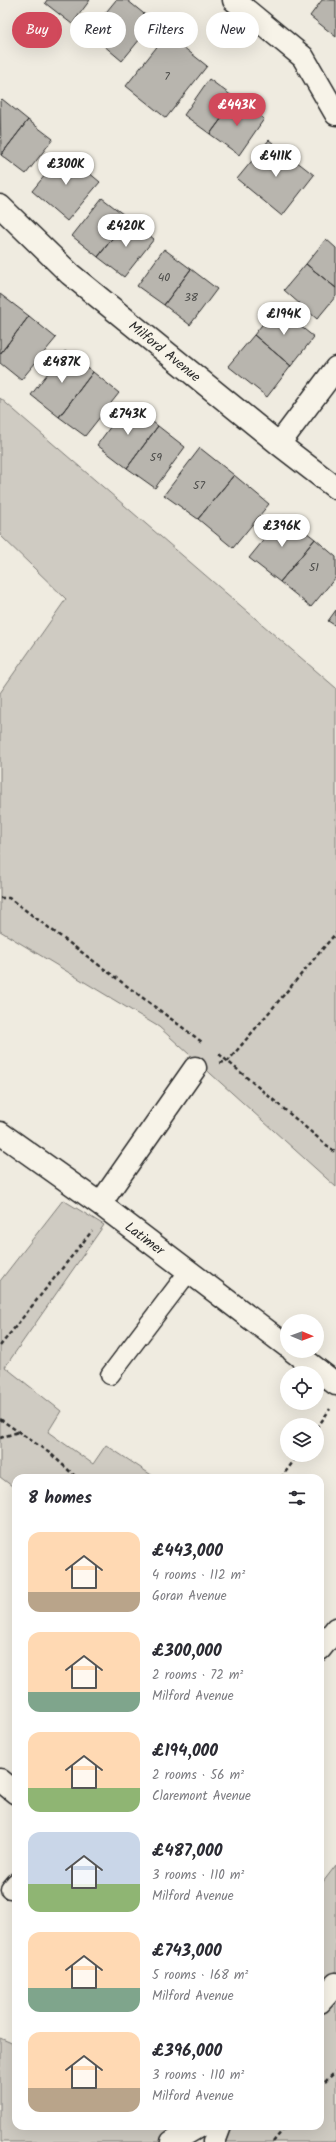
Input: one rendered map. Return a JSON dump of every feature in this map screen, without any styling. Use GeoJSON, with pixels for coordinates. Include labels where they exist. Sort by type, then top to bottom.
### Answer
{"type":"FeatureCollection","features":[{"type":"Feature","properties":{"kind":"street"},"geometry":{"type":"LineString","coordinates":[[234,0],[303,57],[336,114]]}},
{"type":"Feature","properties":{"kind":"street","name":"Milford Avenue"},"geometry":{"type":"LineString","coordinates":[[0,206],[70,274],[279,444],[336,488]]}},
{"type":"Feature","properties":{"kind":"street"},"geometry":{"type":"LineString","coordinates":[[279,444],[336,368]]}},
{"type":"Feature","properties":{"kind":"street"},"geometry":{"type":"LineString","coordinates":[[104,1207],[194,1068]]}},
{"type":"Feature","properties":{"kind":"street","name":"Latimer"},"geometry":{"type":"LineString","coordinates":[[0,1134],[104,1207],[280,1341]]}},
{"type":"Feature","properties":{"kind":"street"},"geometry":{"type":"LineString","coordinates":[[302,1358],[336,1384]]}},
{"type":"Feature","properties":{"kind":"street"},"geometry":{"type":"LineString","coordinates":[[324,1644],[336,1629]]}},
{"type":"Feature","properties":{"kind":"street"},"geometry":{"type":"LineString","coordinates":[[0,1780],[12,1790]]}},
{"type":"Feature","properties":{"kind":"street"},"geometry":{"type":"LineString","coordinates":[[324,1998],[336,1984]]}},
{"type":"Feature","properties":{"kind":"street"},"geometry":{"type":"LineString","coordinates":[[172,2142],[192,2130]]}},
{"type":"Feature","properties":{"kind":"street"},"geometry":{"type":"LineString","coordinates":[[214,2142],[218,2130]]}},
{"type":"Feature","properties":{"kind":"lane"},"geometry":{"type":"LineString","coordinates":[[110,1375],[189,1271]]}},
{"type":"Feature","properties":{"kind":"path"},"geometry":{"type":"LineString","coordinates":[[0,898],[9,898],[203,1043]]}},
{"type":"Feature","properties":{"kind":"path"},"geometry":{"type":"LineString","coordinates":[[228,1061],[336,933]]}},
{"type":"Feature","properties":{"kind":"path"},"geometry":{"type":"LineString","coordinates":[[216,1052],[336,1154]]}},
{"type":"Feature","properties":{"kind":"path"},"geometry":{"type":"LineString","coordinates":[[0,1346],[64,1267],[104,1207]]}},
{"type":"Feature","properties":{"kind":"path"},"geometry":{"type":"LineString","coordinates":[[324,1418],[332,1406]]}},
{"type":"Feature","properties":{"kind":"path"},"geometry":{"type":"LineString","coordinates":[[0,1419],[51,1454],[73,1474]]}},
{"type":"Feature","properties":{"kind":"path"},"geometry":{"type":"LineString","coordinates":[[0,1438],[18,1432]]}},
{"type":"Feature","properties":{"kind":"path"},"geometry":{"type":"LineString","coordinates":[[284,1474],[293,1462]]}},
{"type":"Feature","properties":{"kind":"path"},"geometry":{"type":"LineString","coordinates":[[324,2083],[336,2071]]}},
{"type":"Feature","properties":{"kind":"path"},"geometry":{"type":"LineString","coordinates":[[273,2142],[283,2130]]}},
{"type":"Feature","properties":{"kind":"shaded area"},"geometry":{"type":"Polygon","coordinates":[[[0,398],[336,688],[336,1187],[159,1027],[0,931],[0,693],[66,599],[0,535],[0,398]]]}},
{"type":"Feature","properties":{"kind":"shaded area"},"geometry":{"type":"Polygon","coordinates":[[[63,1200],[104,1225],[5,1367],[61,1411],[48,1432],[93,1464],[106,1445],[150,1474],[12,1474],[12,1486],[0,1477],[0,1281],[63,1200]]]}},
{"type":"Feature","properties":{"kind":"shaded area"},"geometry":{"type":"Polygon","coordinates":[[[336,1865],[336,2142],[214,2142],[218,2130],[324,2130],[324,1881],[336,1865]]]}},
{"type":"Feature","properties":{"kind":"shaded area"},"geometry":{"type":"Polygon","coordinates":[[[0,2038],[12,2043],[12,2130],[192,2130],[172,2142],[0,2142],[0,2038]]]}},
{"type":"Feature","properties":{"kind":"building"},"geometry":{"type":"Polygon","coordinates":[[[47,0],[90,0],[81,12],[70,12],[70,22],[62,16],[62,12],[57,12],[45,3],[47,0]]]}},
{"type":"Feature","properties":{"kind":"building"},"geometry":{"type":"Polygon","coordinates":[[[116,0],[127,0],[142,12],[134,12],[134,46],[122,61],[107,48],[126,48],[126,12],[106,12],[116,0]]]}},
{"type":"Feature","properties":{"kind":"building"},"geometry":{"type":"Polygon","coordinates":[[[322,0],[336,0],[336,37],[310,16],[322,0]]]}},
{"type":"Feature","properties":{"kind":"building"},"geometry":{"type":"Polygon","coordinates":[[[156,48],[184,48],[207,66],[166,118],[126,86],[156,48]]]}},
{"type":"Feature","properties":{"kind":"building"},"geometry":{"type":"Polygon","coordinates":[[[209,79],[236,99],[210,134],[184,115],[209,79]]]}},
{"type":"Feature","properties":{"kind":"building"},"geometry":{"type":"Polygon","coordinates":[[[2,99],[28,120],[1,155],[0,101],[2,99]]]}},
{"type":"Feature","properties":{"kind":"building"},"geometry":{"type":"Polygon","coordinates":[[[236,99],[264,119],[239,155],[210,134],[236,99]]]}},
{"type":"Feature","properties":{"kind":"building"},"geometry":{"type":"Polygon","coordinates":[[[28,120],[53,139],[26,174],[1,155],[28,120]]]}},
{"type":"Feature","properties":{"kind":"building"},"geometry":{"type":"Polygon","coordinates":[[[269,140],[314,175],[282,216],[237,179],[269,140]]]}},
{"type":"Feature","properties":{"kind":"building"},"geometry":{"type":"Polygon","coordinates":[[[64,152],[100,182],[67,221],[32,191],[64,152]]]}},
{"type":"Feature","properties":{"kind":"building"},"geometry":{"type":"Polygon","coordinates":[[[102,198],[128,218],[98,257],[72,236],[102,198]]]}},
{"type":"Feature","properties":{"kind":"building"},"geometry":{"type":"Polygon","coordinates":[[[128,218],[154,239],[124,277],[98,257],[128,218]]]}},
{"type":"Feature","properties":{"kind":"building"},"geometry":{"type":"Polygon","coordinates":[[[326,239],[336,248],[336,288],[306,264],[326,239]]]}},
{"type":"Feature","properties":{"kind":"building"},"geometry":{"type":"Polygon","coordinates":[[[164,249],[191,269],[164,305],[137,286],[164,249]]]}},
{"type":"Feature","properties":{"kind":"building"},"geometry":{"type":"Polygon","coordinates":[[[306,264],[336,288],[336,296],[317,319],[284,290],[306,264]]]}},
{"type":"Feature","properties":{"kind":"building"},"geometry":{"type":"Polygon","coordinates":[[[191,269],[217,289],[190,325],[164,305],[191,269]]]}},
{"type":"Feature","properties":{"kind":"building"},"geometry":{"type":"Polygon","coordinates":[[[0,294],[29,316],[0,354],[0,294]]]}},
{"type":"Feature","properties":{"kind":"building"},"geometry":{"type":"Polygon","coordinates":[[[276,307],[314,337],[291,366],[254,335],[276,307]]]}},
{"type":"Feature","properties":{"kind":"building"},"geometry":{"type":"Polygon","coordinates":[[[29,316],[56,338],[21,380],[0,363],[0,354],[29,316]]]}},
{"type":"Feature","properties":{"kind":"building"},"geometry":{"type":"Polygon","coordinates":[[[254,335],[291,366],[267,397],[228,366],[254,335]]]}},
{"type":"Feature","properties":{"kind":"building"},"geometry":{"type":"Polygon","coordinates":[[[65,351],[93,372],[59,417],[31,395],[65,351]]]}},
{"type":"Feature","properties":{"kind":"building"},"geometry":{"type":"Polygon","coordinates":[[[93,372],[119,393],[85,436],[59,417],[93,372]]]}},
{"type":"Feature","properties":{"kind":"building"},"geometry":{"type":"Polygon","coordinates":[[[128,403],[158,426],[127,468],[97,445],[128,403]]]}},
{"type":"Feature","properties":{"kind":"building"},"geometry":{"type":"Polygon","coordinates":[[[158,426],[185,447],[155,488],[127,468],[158,426]]]}},
{"type":"Feature","properties":{"kind":"building"},"geometry":{"type":"Polygon","coordinates":[[[200,448],[234,475],[198,519],[164,495],[200,448]]]}},
{"type":"Feature","properties":{"kind":"building"},"geometry":{"type":"Polygon","coordinates":[[[234,475],[269,504],[233,548],[198,519],[234,475]]]}},
{"type":"Feature","properties":{"kind":"building"},"geometry":{"type":"Polygon","coordinates":[[[284,515],[315,539],[280,582],[249,558],[284,515]]]}},
{"type":"Feature","properties":{"kind":"building"},"geometry":{"type":"Polygon","coordinates":[[[315,539],[336,557],[336,577],[311,607],[280,582],[315,539]]]}},
{"type":"Feature","properties":{"kind":"building"},"geometry":{"type":"Polygon","coordinates":[[[336,610],[336,626],[328,621],[336,610]]]}}]}
